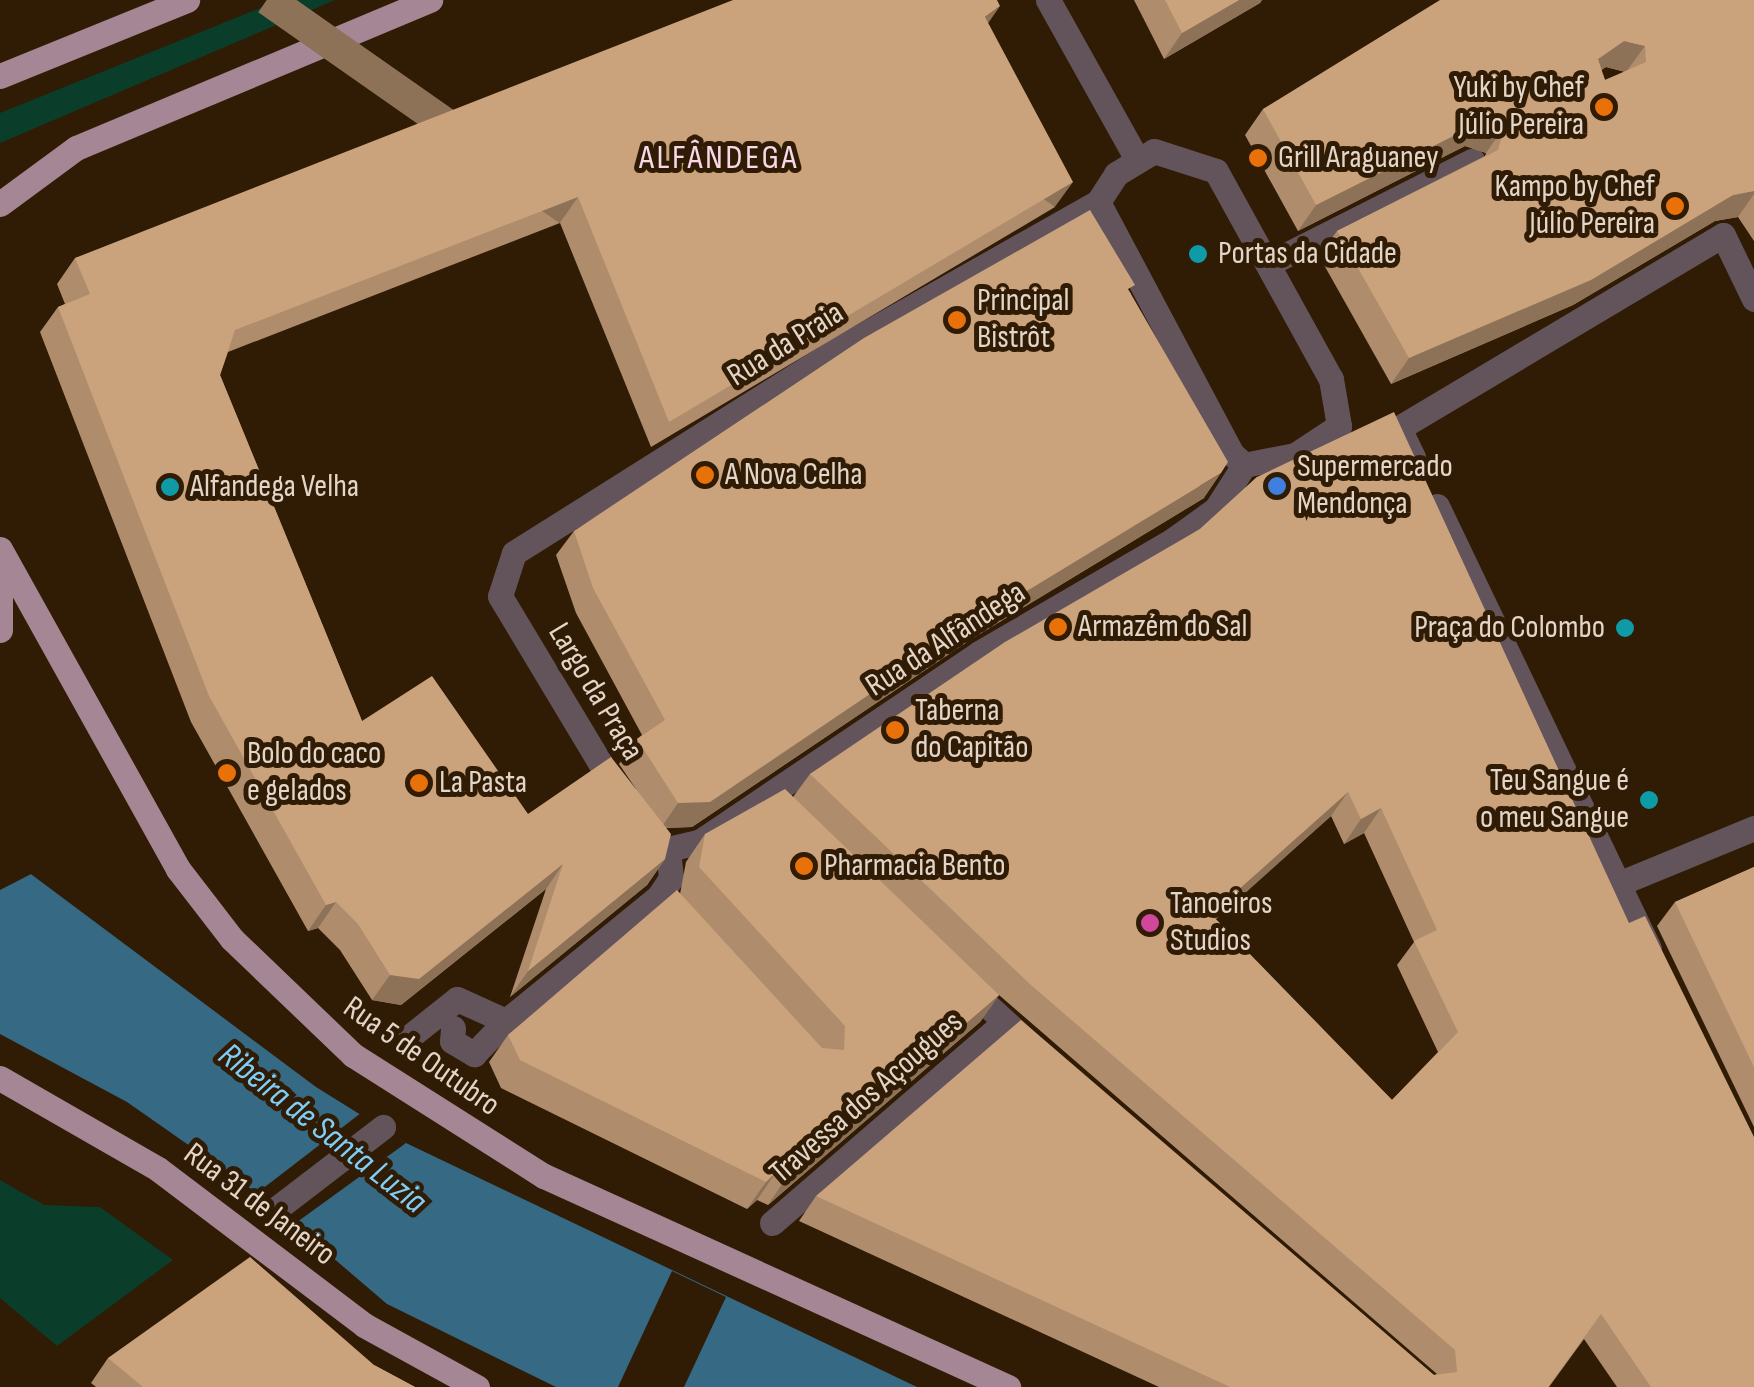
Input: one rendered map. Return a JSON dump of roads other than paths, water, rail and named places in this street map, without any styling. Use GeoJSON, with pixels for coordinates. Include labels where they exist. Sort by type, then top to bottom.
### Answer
{"type":"FeatureCollection","features":[{"type":"Feature","properties":{"kind":"main road"},"geometry":{"type":"LineString","coordinates":[[0,76],[187,0]]}},
{"type":"Feature","properties":{"kind":"main road"},"geometry":{"type":"LineString","coordinates":[[0,204],[76,148],[430,0]]}},
{"type":"Feature","properties":{"kind":"main road","name":"Rua 5 de Outubro"},"geometry":{"type":"LineString","coordinates":[[0,549],[178,870],[232,939],[352,1055],[544,1176],[1008,1387]]}},
{"type":"Feature","properties":{"kind":"main road"},"geometry":{"type":"LineString","coordinates":[[0,562],[0,630]]}},
{"type":"Feature","properties":{"kind":"main road","name":"Rua 31 de Janeiro"},"geometry":{"type":"LineString","coordinates":[[0,1078],[158,1169],[364,1325],[477,1387]]}},
{"type":"Feature","properties":{"kind":"street"},"geometry":{"type":"LineString","coordinates":[[1048,0],[1138,160],[1154,151],[1216,171],[1331,379],[1339,426],[1295,455],[1244,466],[1098,202]]}},
{"type":"Feature","properties":{"kind":"street","name":"Rua da Praia"},"geometry":{"type":"LineString","coordinates":[[514,554],[838,349],[1098,202],[1138,160]]}},
{"type":"Feature","properties":{"kind":"street"},"geometry":{"type":"LineString","coordinates":[[1268,264],[1472,161]]}},
{"type":"Feature","properties":{"kind":"street"},"geometry":{"type":"LineString","coordinates":[[1660,972],[1399,428],[1723,235],[1754,299]]}},
{"type":"Feature","properties":{"kind":"street","name":"Rua da Alfândega"},"geometry":{"type":"LineString","coordinates":[[668,849],[699,842],[1187,530],[1216,510],[1244,466]]}},
{"type":"Feature","properties":{"kind":"street","name":"Largo da Praça"},"geometry":{"type":"LineString","coordinates":[[514,554],[500,596],[636,819],[668,849]]}},
{"type":"Feature","properties":{"kind":"street"},"geometry":{"type":"LineString","coordinates":[[768,796],[795,823]]}},
{"type":"Feature","properties":{"kind":"street"},"geometry":{"type":"LineString","coordinates":[[1618,884],[1754,828]]}},
{"type":"Feature","properties":{"kind":"street"},"geometry":{"type":"LineString","coordinates":[[453,1028],[452,1042],[474,1054],[506,1021],[660,896],[671,878],[668,849]]}},
{"type":"Feature","properties":{"kind":"street"},"geometry":{"type":"LineString","coordinates":[[660,896],[681,919]]}},
{"type":"Feature","properties":{"kind":"street"},"geometry":{"type":"LineString","coordinates":[[948,970],[1063,1073]]}},
{"type":"Feature","properties":{"kind":"street"},"geometry":{"type":"LineString","coordinates":[[409,1038],[458,999],[506,1021]]}},
{"type":"Feature","properties":{"kind":"street","name":"Travessa dos Açougues"},"geometry":{"type":"LineString","coordinates":[[772,1223],[1004,1023]]}},
{"type":"Feature","properties":{"kind":"street"},"geometry":{"type":"LineString","coordinates":[[276,1209],[382,1127]]}},
{"type":"Feature","properties":{"kind":"water","name":"Ribeira de Santa Luzia"},"geometry":{"type":"Polygon","coordinates":[[[0,851],[316,1087],[406,1143],[917,1387],[556,1387],[387,1304],[257,1193],[127,1102],[0,1034],[0,851]]]}},
{"type":"Feature","properties":{"kind":"place","name":"Yuki by Chef Júlio Pereira"},"geometry":{"type":"Point","coordinates":[1604,107]}},
{"type":"Feature","properties":{"kind":"place","name":"Grill Araguaney"},"geometry":{"type":"Point","coordinates":[1258,158]}},
{"type":"Feature","properties":{"kind":"place","name":"Kampo by Chef Júlio Pereira"},"geometry":{"type":"Point","coordinates":[1675,206]}},
{"type":"Feature","properties":{"kind":"place","name":"Portas da Cidade"},"geometry":{"type":"Point","coordinates":[1198,254]}},
{"type":"Feature","properties":{"kind":"place","name":"Principal Bistrôt"},"geometry":{"type":"Point","coordinates":[957,320]}},
{"type":"Feature","properties":{"kind":"place","name":"A Nova Celha"},"geometry":{"type":"Point","coordinates":[705,475]}},
{"type":"Feature","properties":{"kind":"place","name":"Supermercado Mendonça"},"geometry":{"type":"Point","coordinates":[1277,486]}},
{"type":"Feature","properties":{"kind":"place","name":"Alfandega Velha"},"geometry":{"type":"Point","coordinates":[170,487]}},
{"type":"Feature","properties":{"kind":"place","name":"Armazém do Sal"},"geometry":{"type":"Point","coordinates":[1058,627]}},
{"type":"Feature","properties":{"kind":"place","name":"Praça do Colombo"},"geometry":{"type":"Point","coordinates":[1625,628]}},
{"type":"Feature","properties":{"kind":"place","name":"Taberna do Capitão"},"geometry":{"type":"Point","coordinates":[895,730]}},
{"type":"Feature","properties":{"kind":"place","name":"Bolo do caco e gelados"},"geometry":{"type":"Point","coordinates":[227,773]}},
{"type":"Feature","properties":{"kind":"place","name":"La Pasta"},"geometry":{"type":"Point","coordinates":[419,783]}},
{"type":"Feature","properties":{"kind":"place","name":"Teu Sangue é o meu Sangue"},"geometry":{"type":"Point","coordinates":[1649,800]}},
{"type":"Feature","properties":{"kind":"place","name":"Pharmacia Bento"},"geometry":{"type":"Point","coordinates":[804,866]}},
{"type":"Feature","properties":{"kind":"place","name":"Tanoeiros Studios"},"geometry":{"type":"Point","coordinates":[1150,923]}},
{"type":"Feature","properties":{"kind":"district","name":"ALFÂNDEGA"},"geometry":{"type":"Point","coordinates":[719,158]}}]}
